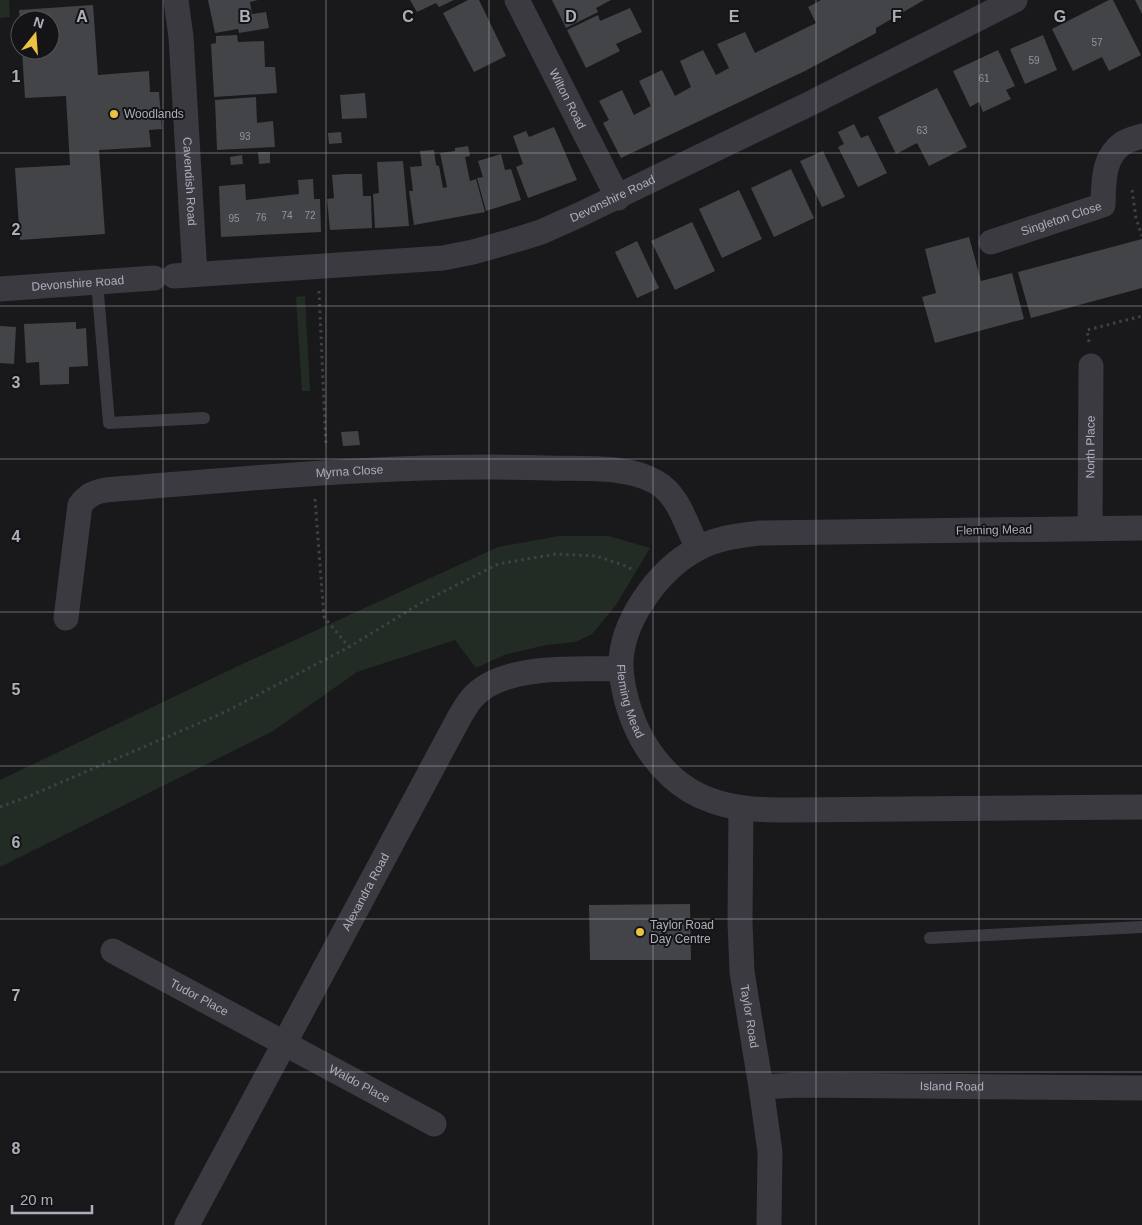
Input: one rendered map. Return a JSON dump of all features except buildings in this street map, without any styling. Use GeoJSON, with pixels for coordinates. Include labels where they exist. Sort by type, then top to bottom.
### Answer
{"type":"FeatureCollection","features":[{"type":"Feature","properties":{"kind":"street","name":"Cavendish Road"},"geometry":{"type":"LineString","coordinates":[[174,276],[181,37],[176,0]]}},
{"type":"Feature","properties":{"kind":"street","name":"Wilton Road"},"geometry":{"type":"LineString","coordinates":[[518,0],[618,198]]}},
{"type":"Feature","properties":{"kind":"street","name":"Devonshire Road"},"geometry":{"type":"LineString","coordinates":[[0,289],[443,258],[473,252],[542,232],[618,198],[1006,2]]}},
{"type":"Feature","properties":{"kind":"street","name":"Singleton Close"},"geometry":{"type":"LineString","coordinates":[[991,242],[1103,205],[1105,166],[1110,157],[1124,142],[1142,136]]}},
{"type":"Feature","properties":{"kind":"street","name":"North Place"},"geometry":{"type":"LineString","coordinates":[[1090,528],[1091,366]]}},
{"type":"Feature","properties":{"kind":"street","name":"Myrna Close"},"geometry":{"type":"LineString","coordinates":[[66,618],[80,505],[92,493],[106,490],[326,472],[511,466],[603,469],[646,478],[657,483],[667,491],[677,502],[698,548]]}},
{"type":"Feature","properties":{"kind":"street","name":"Fleming Mead"},"geometry":{"type":"LineString","coordinates":[[1142,528],[759,533],[733,536],[698,548],[679,561],[657,582],[634,616],[628,632],[621,668],[630,710],[637,730],[651,756],[667,773],[689,789],[709,800],[741,808],[792,810],[1142,807]]}},
{"type":"Feature","properties":{"kind":"street","name":"Alexandra Road"},"geometry":{"type":"LineString","coordinates":[[187,1225],[459,718],[472,698],[494,682],[525,672],[621,668]]}},
{"type":"Feature","properties":{"kind":"street","name":"Taylor Road"},"geometry":{"type":"LineString","coordinates":[[741,808],[740,922],[742,972],[770,1152],[769,1225]]}},
{"type":"Feature","properties":{"kind":"street","name":"Tudor Place"},"geometry":{"type":"LineString","coordinates":[[113,952],[284,1044]]}},
{"type":"Feature","properties":{"kind":"street","name":"Waldo Place"},"geometry":{"type":"LineString","coordinates":[[284,1044],[434,1124]]}},
{"type":"Feature","properties":{"kind":"street","name":"Island Road"},"geometry":{"type":"LineString","coordinates":[[761,1087],[798,1085],[1142,1088]]}},
{"type":"Feature","properties":{"kind":"lane"},"geometry":{"type":"LineString","coordinates":[[97,282],[109,423],[204,418]]}},
{"type":"Feature","properties":{"kind":"lane"},"geometry":{"type":"LineString","coordinates":[[930,938],[1142,926]]}},
{"type":"Feature","properties":{"kind":"path"},"geometry":{"type":"LineString","coordinates":[[316,266],[326,446]]}},
{"type":"Feature","properties":{"kind":"path"},"geometry":{"type":"LineString","coordinates":[[1091,366],[1087,330],[1142,316]]}},
{"type":"Feature","properties":{"kind":"path"},"geometry":{"type":"LineString","coordinates":[[317,494],[314,501],[324,617],[349,647]]}},
{"type":"Feature","properties":{"kind":"path"},"geometry":{"type":"LineString","coordinates":[[0,807],[225,712],[349,647],[421,603],[498,564],[556,554],[596,556],[623,565],[657,582]]}},
{"type":"Feature","properties":{"kind":"shaded area"},"geometry":{"type":"Polygon","coordinates":[[[0,0],[9,0],[10,17],[0,18],[0,0]]]}},
{"type":"Feature","properties":{"kind":"shaded area"},"geometry":{"type":"Polygon","coordinates":[[[305,296],[310,391],[302,391],[296,297],[305,296]]]}},
{"type":"Feature","properties":{"kind":"shaded area"},"geometry":{"type":"Polygon","coordinates":[[[559,536],[609,536],[650,548],[616,605],[592,634],[575,642],[546,645],[504,655],[476,668],[455,640],[357,672],[273,731],[0,867],[0,780],[236,667],[498,547],[559,536]]]}},
{"type":"Feature","properties":{"kind":"place","name":"Woodlands"},"geometry":{"type":"Point","coordinates":[114,114]}},
{"type":"Feature","properties":{"kind":"place","name":"Taylor Road Day Centre"},"geometry":{"type":"Point","coordinates":[640,932]}}]}
